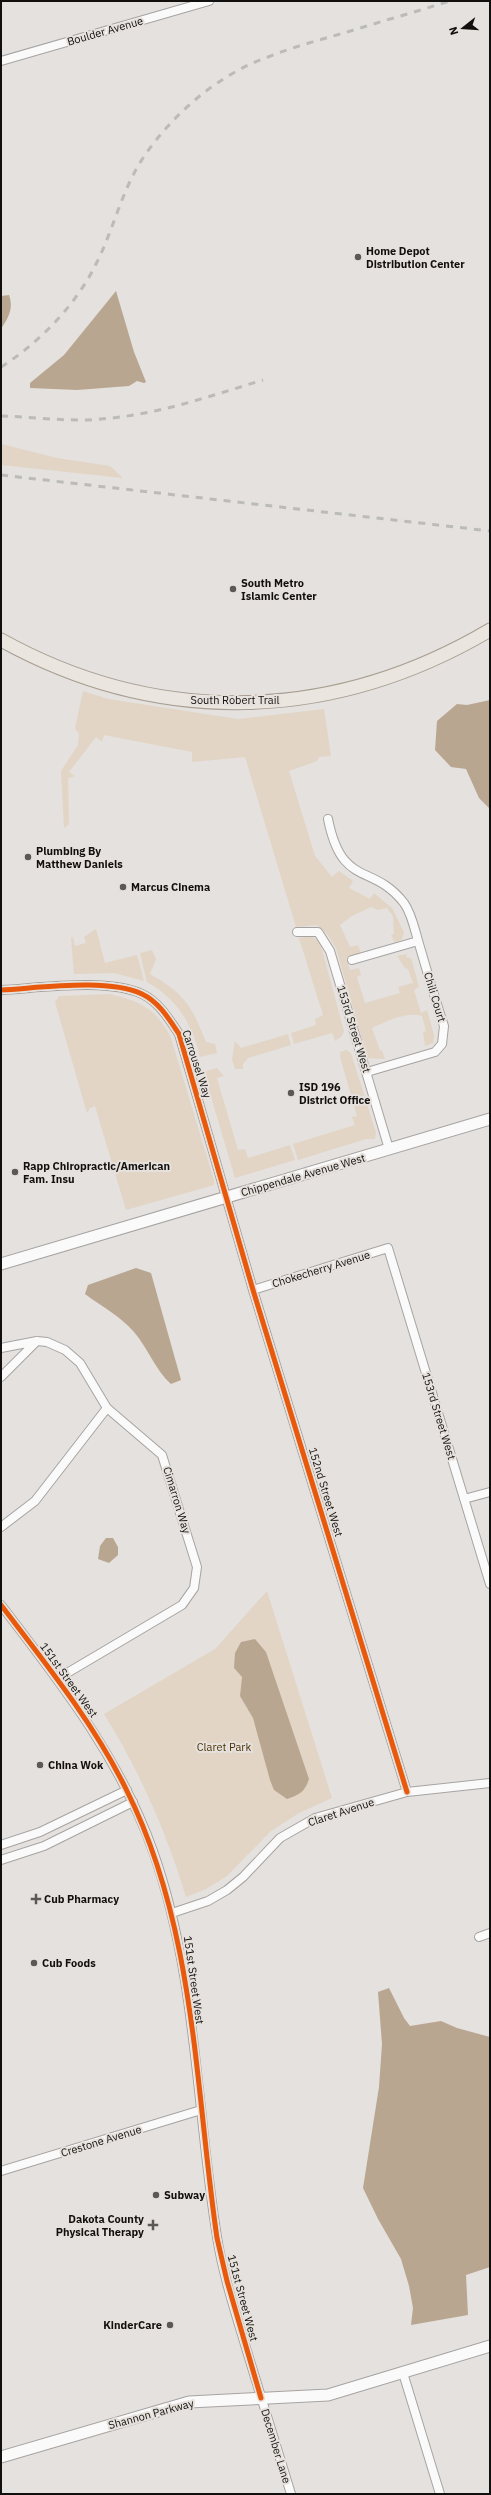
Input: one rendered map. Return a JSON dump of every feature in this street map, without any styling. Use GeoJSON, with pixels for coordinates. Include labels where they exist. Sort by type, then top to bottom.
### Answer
{"type":"FeatureCollection","features":[{"type":"Feature","properties":{"kind":"main road","name":"South Robert Trail"},"geometry":{"type":"LineString","coordinates":[[1,640],[66,671],[122,690],[197,702],[269,702],[330,694],[386,678],[437,658],[490,630]]}},
{"type":"Feature","properties":{"kind":"street","name":"Boulder Avenue"},"geometry":{"type":"LineString","coordinates":[[1,61],[209,1]]}},
{"type":"Feature","properties":{"kind":"street","name":"Chili Court"},"geometry":{"type":"LineString","coordinates":[[328,819],[332,837],[345,864],[392,891],[404,903],[418,941],[444,1026],[442,1044],[435,1052],[367,1072]]}},
{"type":"Feature","properties":{"kind":"street","name":"153rd Street West"},"geometry":{"type":"LineString","coordinates":[[297,932],[318,932],[330,951],[390,1149]]}},
{"type":"Feature","properties":{"kind":"street"},"geometry":{"type":"LineString","coordinates":[[352,960],[418,941]]}},
{"type":"Feature","properties":{"kind":"street","name":"Carrousel Way"},"geometry":{"type":"LineString","coordinates":[[1,990],[107,985],[142,994],[164,1011],[179,1034],[227,1197]]}},
{"type":"Feature","properties":{"kind":"street","name":"Chippendale Avenue West"},"geometry":{"type":"LineString","coordinates":[[1,1264],[490,1119]]}},
{"type":"Feature","properties":{"kind":"street","name":"152nd Street West"},"geometry":{"type":"LineString","coordinates":[[227,1197],[253,1290],[407,1792]]}},
{"type":"Feature","properties":{"kind":"street","name":"153rd Street West"},"geometry":{"type":"LineString","coordinates":[[388,1248],[490,1584]]}},
{"type":"Feature","properties":{"kind":"street","name":"Chokecherry Avenue"},"geometry":{"type":"LineString","coordinates":[[253,1290],[388,1248]]}},
{"type":"Feature","properties":{"kind":"street"},"geometry":{"type":"LineString","coordinates":[[1,1348],[37,1341]]}},
{"type":"Feature","properties":{"kind":"street"},"geometry":{"type":"LineString","coordinates":[[1,1376],[37,1341]]}},
{"type":"Feature","properties":{"kind":"street","name":"Cimarron Way"},"geometry":{"type":"LineString","coordinates":[[37,1341],[56,1345],[73,1356],[108,1408],[153,1446],[165,1461],[195,1559],[197,1581],[191,1594],[182,1605],[57,1679]]}},
{"type":"Feature","properties":{"kind":"street"},"geometry":{"type":"LineString","coordinates":[[1,1527],[35,1501],[108,1408]]}},
{"type":"Feature","properties":{"kind":"street"},"geometry":{"type":"LineString","coordinates":[[464,1499],[490,1492]]}},
{"type":"Feature","properties":{"kind":"street","name":"151st Street West"},"geometry":{"type":"LineString","coordinates":[[1,1605],[57,1679],[97,1736],[133,1802],[153,1850],[172,1912],[184,1970],[201,2110],[222,2260],[261,2398]]}},
{"type":"Feature","properties":{"kind":"street","name":"Claret Avenue"},"geometry":{"type":"LineString","coordinates":[[172,1912],[208,1901],[227,1890],[243,1877],[272,1844],[306,1822],[335,1811],[407,1792],[490,1783]]}},
{"type":"Feature","properties":{"kind":"street"},"geometry":{"type":"LineString","coordinates":[[1,1845],[36,1834],[127,1790]]}},
{"type":"Feature","properties":{"kind":"street"},"geometry":{"type":"LineString","coordinates":[[1,1860],[40,1848],[133,1802]]}},
{"type":"Feature","properties":{"kind":"street"},"geometry":{"type":"LineString","coordinates":[[479,1937],[490,1933]]}},
{"type":"Feature","properties":{"kind":"street","name":"Crestone Avenue"},"geometry":{"type":"LineString","coordinates":[[1,2172],[201,2110]]}},
{"type":"Feature","properties":{"kind":"street","name":"Shannon Parkway"},"geometry":{"type":"LineString","coordinates":[[1,2457],[189,2402],[328,2395],[490,2346]]}},
{"type":"Feature","properties":{"kind":"street"},"geometry":{"type":"LineString","coordinates":[[403,2372],[440,2494]]}},
{"type":"Feature","properties":{"kind":"street","name":"December Lane"},"geometry":{"type":"LineString","coordinates":[[261,2398],[291,2494]]}},
{"type":"Feature","properties":{"kind":"green space"},"geometry":{"type":"Polygon","coordinates":[[[1,444],[57,458],[110,466],[123,478],[1,465],[1,444]]]}},
{"type":"Feature","properties":{"kind":"green space"},"geometry":{"type":"Polygon","coordinates":[[[83,691],[108,699],[238,719],[324,709],[331,756],[319,757],[317,761],[289,771],[315,856],[332,877],[339,871],[353,881],[349,888],[370,899],[374,893],[392,908],[404,932],[402,939],[395,943],[391,935],[394,934],[393,916],[387,908],[378,910],[371,907],[352,916],[340,925],[350,947],[358,945],[361,953],[346,958],[350,970],[359,968],[361,975],[357,977],[365,1003],[400,993],[398,987],[413,983],[408,969],[405,968],[397,956],[407,954],[406,957],[411,958],[419,987],[414,990],[421,1013],[427,1010],[434,1035],[433,1043],[425,1046],[423,1032],[426,1031],[422,1016],[404,1016],[372,1028],[380,1051],[382,1050],[385,1059],[367,1058],[336,948],[327,934],[317,925],[296,927],[245,757],[192,762],[192,752],[104,735],[102,742],[96,737],[69,772],[75,776],[68,778],[69,824],[64,828],[61,771],[78,745],[79,734],[75,728],[83,691]]]}},
{"type":"Feature","properties":{"kind":"green space"},"geometry":{"type":"Polygon","coordinates":[[[96,929],[105,963],[137,955],[144,981],[114,973],[74,974],[71,938],[73,937],[75,946],[86,943],[84,937],[96,929]]]}},
{"type":"Feature","properties":{"kind":"green space"},"geometry":{"type":"Polygon","coordinates":[[[311,936],[320,942],[344,1031],[342,1036],[335,1041],[332,1033],[294,1044],[291,1033],[316,1025],[315,1019],[323,1015],[299,938],[311,936]]]}},
{"type":"Feature","properties":{"kind":"green space"},"geometry":{"type":"Polygon","coordinates":[[[152,950],[156,959],[150,974],[171,988],[186,1002],[196,1019],[206,1042],[215,1044],[217,1053],[200,1057],[193,1033],[182,1013],[167,996],[147,982],[140,953],[152,950]]]}},
{"type":"Feature","properties":{"kind":"green space"},"geometry":{"type":"Polygon","coordinates":[[[110,994],[130,1000],[153,1013],[160,1020],[171,1038],[214,1180],[214,1185],[126,1210],[95,1106],[90,1108],[87,1113],[55,1002],[59,996],[110,994]]]}},
{"type":"Feature","properties":{"kind":"green space"},"geometry":{"type":"Polygon","coordinates":[[[288,1034],[291,1045],[248,1058],[243,1064],[243,1069],[235,1069],[232,1059],[235,1041],[241,1048],[288,1034]]]}},
{"type":"Feature","properties":{"kind":"green space"},"geometry":{"type":"Polygon","coordinates":[[[346,1050],[351,1053],[376,1133],[375,1139],[366,1139],[298,1160],[293,1144],[355,1125],[352,1117],[357,1116],[340,1057],[340,1052],[346,1050]]]}},
{"type":"Feature","properties":{"kind":"green space"},"geometry":{"type":"Polygon","coordinates":[[[217,1068],[224,1076],[217,1078],[238,1150],[245,1149],[248,1158],[290,1145],[295,1160],[235,1178],[206,1080],[206,1071],[217,1068]]]}},
{"type":"Feature","properties":{"kind":"green space","name":"Claret Park"},"geometry":{"type":"Polygon","coordinates":[[[267,1591],[332,1798],[299,1813],[271,1831],[227,1876],[206,1889],[186,1897],[170,1849],[151,1802],[129,1758],[104,1714],[215,1649],[267,1591]]]}},
{"type":"Feature","properties":{"kind":"shaded area"},"geometry":{"type":"Polygon","coordinates":[[[116,291],[134,352],[146,382],[144,383],[137,381],[129,386],[77,390],[30,388],[30,383],[64,355],[116,291]]]}},
{"type":"Feature","properties":{"kind":"shaded area"},"geometry":{"type":"Polygon","coordinates":[[[9,295],[11,309],[1,329],[1,296],[9,295]]]}},
{"type":"Feature","properties":{"kind":"shaded area"},"geometry":{"type":"Polygon","coordinates":[[[490,700],[490,809],[479,798],[466,769],[451,767],[435,750],[437,721],[457,704],[467,705],[490,700]]]}},
{"type":"Feature","properties":{"kind":"shaded area"},"geometry":{"type":"Polygon","coordinates":[[[136,1268],[151,1273],[181,1380],[171,1384],[160,1372],[139,1338],[129,1326],[85,1294],[88,1285],[136,1268]]]}},
{"type":"Feature","properties":{"kind":"shaded area"},"geometry":{"type":"Polygon","coordinates":[[[106,1538],[113,1538],[118,1547],[118,1555],[109,1563],[98,1559],[100,1546],[106,1538]]]}},
{"type":"Feature","properties":{"kind":"shaded area"},"geometry":{"type":"Polygon","coordinates":[[[255,1639],[266,1652],[309,1779],[306,1787],[301,1792],[287,1799],[274,1790],[253,1718],[240,1696],[242,1677],[234,1668],[235,1653],[241,1642],[255,1639]]]}},
{"type":"Feature","properties":{"kind":"shaded area"},"geometry":{"type":"Polygon","coordinates":[[[389,1988],[404,2018],[410,2026],[441,2021],[457,2028],[490,2037],[490,2267],[466,2275],[468,2315],[411,2325],[413,2308],[409,2286],[401,2259],[378,2219],[363,2188],[379,2087],[382,2044],[378,1992],[389,1988]]]}},
{"type":"Feature","properties":{"kind":"railway"},"geometry":{"type":"LineString","coordinates":[[1,367],[29,347],[42,335],[78,294],[96,264],[124,195],[137,168],[145,155],[170,124],[199,97],[215,84],[232,74],[250,64],[277,53],[450,1]]}},
{"type":"Feature","properties":{"kind":"railway"},"geometry":{"type":"LineString","coordinates":[[1,416],[76,420],[122,417],[183,404],[263,380]]}},
{"type":"Feature","properties":{"kind":"railway"},"geometry":{"type":"LineString","coordinates":[[1,475],[490,531]]}},
{"type":"Feature","properties":{"kind":"cycle path"},"geometry":{"type":"LineString","coordinates":[[1,990],[73,985],[111,986],[127,989],[148,997],[159,1006],[179,1034],[253,1290],[407,1792]]}},
{"type":"Feature","properties":{"kind":"cycle path"},"geometry":{"type":"LineString","coordinates":[[1,1605],[68,1694],[99,1740],[126,1789],[149,1842],[167,1897],[180,1953],[190,2009],[217,2238],[227,2281],[261,2398]]}},
{"type":"Feature","properties":{"kind":"place","name":"Home Depot Distribution Center"},"geometry":{"type":"Point","coordinates":[358,257]}},
{"type":"Feature","properties":{"kind":"place","name":"South Metro Islamic Center"},"geometry":{"type":"Point","coordinates":[233,589]}},
{"type":"Feature","properties":{"kind":"place","name":"Plumbing By Matthew Daniels"},"geometry":{"type":"Point","coordinates":[28,857]}},
{"type":"Feature","properties":{"kind":"place","name":"Marcus Cinema"},"geometry":{"type":"Point","coordinates":[123,887]}},
{"type":"Feature","properties":{"kind":"place","name":"ISD 196 District Office"},"geometry":{"type":"Point","coordinates":[291,1093]}},
{"type":"Feature","properties":{"kind":"place","name":"Rapp Chiropractic/American Fam. Insu"},"geometry":{"type":"Point","coordinates":[15,1172]}},
{"type":"Feature","properties":{"kind":"place","name":"China Wok"},"geometry":{"type":"Point","coordinates":[40,1765]}},
{"type":"Feature","properties":{"kind":"place","name":"Cub Pharmacy"},"geometry":{"type":"Point","coordinates":[36,1899]}},
{"type":"Feature","properties":{"kind":"place","name":"Cub Foods"},"geometry":{"type":"Point","coordinates":[34,1963]}},
{"type":"Feature","properties":{"kind":"place","name":"Subway"},"geometry":{"type":"Point","coordinates":[156,2195]}},
{"type":"Feature","properties":{"kind":"place","name":"Dakota County Physical Therapy"},"geometry":{"type":"Point","coordinates":[153,2225]}},
{"type":"Feature","properties":{"kind":"place","name":"KinderCare"},"geometry":{"type":"Point","coordinates":[170,2325]}}]}
